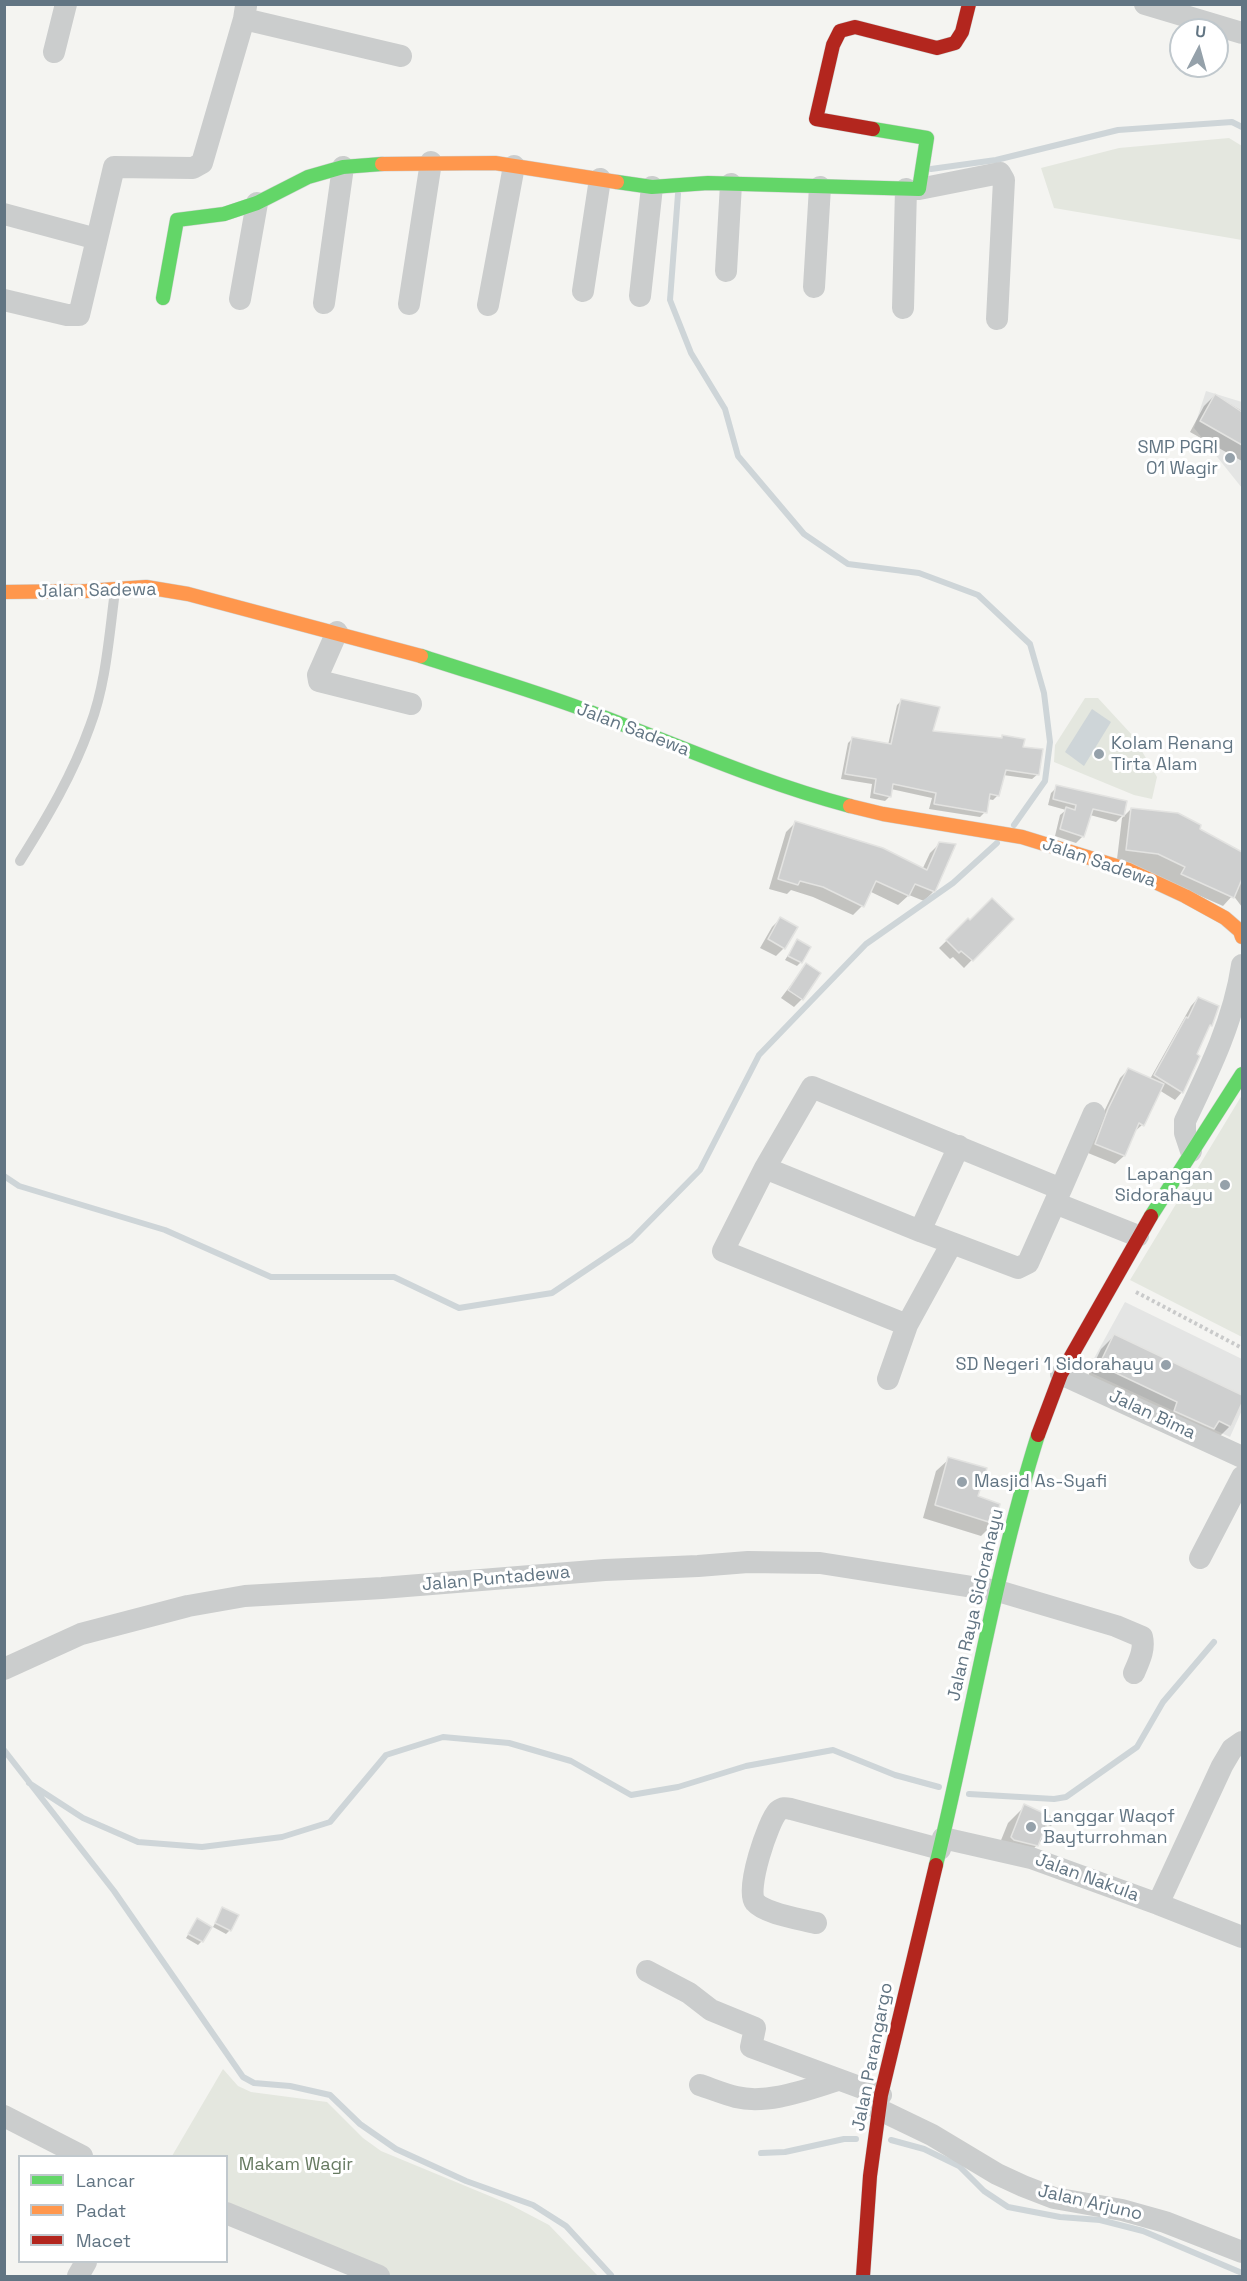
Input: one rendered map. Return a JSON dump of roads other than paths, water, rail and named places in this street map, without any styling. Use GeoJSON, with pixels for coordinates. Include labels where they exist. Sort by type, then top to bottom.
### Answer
{"type":"FeatureCollection","features":[{"type":"Feature","properties":{"kind":"street"},"geometry":{"type":"LineString","coordinates":[[54,52],[66,4]]}},
{"type":"Feature","properties":{"kind":"street"},"geometry":{"type":"LineString","coordinates":[[903,308],[915,186],[927,138],[816,119],[833,45],[840,32],[855,27],[937,48],[955,43],[962,32],[969,4]]}},
{"type":"Feature","properties":{"kind":"street"},"geometry":{"type":"LineString","coordinates":[[1145,4],[1178,9],[1242,33]]}},
{"type":"Feature","properties":{"kind":"street"},"geometry":{"type":"LineString","coordinates":[[4,300],[67,315],[79,315],[114,167],[193,168],[202,163],[245,12],[400,56]]}},
{"type":"Feature","properties":{"kind":"street"},"geometry":{"type":"LineString","coordinates":[[163,298],[177,220],[224,214],[257,203],[308,177],[343,167],[402,162],[495,163],[659,187],[708,183],[820,188],[915,186],[1000,173],[1004,180],[997,319]]}},
{"type":"Feature","properties":{"kind":"street"},"geometry":{"type":"LineString","coordinates":[[409,304],[431,162]]}},
{"type":"Feature","properties":{"kind":"street"},"geometry":{"type":"LineString","coordinates":[[488,305],[514,166]]}},
{"type":"Feature","properties":{"kind":"street"},"geometry":{"type":"LineString","coordinates":[[324,303],[343,167]]}},
{"type":"Feature","properties":{"kind":"street"},"geometry":{"type":"LineString","coordinates":[[583,291],[600,179]]}},
{"type":"Feature","properties":{"kind":"street"},"geometry":{"type":"LineString","coordinates":[[726,271],[731,184]]}},
{"type":"Feature","properties":{"kind":"street"},"geometry":{"type":"LineString","coordinates":[[640,296],[659,187]]}},
{"type":"Feature","properties":{"kind":"street"},"geometry":{"type":"LineString","coordinates":[[814,287],[820,188]]}},
{"type":"Feature","properties":{"kind":"street"},"geometry":{"type":"LineString","coordinates":[[240,299],[257,203]]}},
{"type":"Feature","properties":{"kind":"street"},"geometry":{"type":"LineString","coordinates":[[4,214],[97,239]]}},
{"type":"Feature","properties":{"kind":"street","name":"Jalan Sadewa"},"geometry":{"type":"LineString","coordinates":[[4,592],[86,591],[146,587],[188,594],[413,653],[584,710],[687,751],[813,796],[883,814],[1022,837],[1130,870],[1225,918],[1240,931],[1242,937]]}},
{"type":"Feature","properties":{"kind":"street"},"geometry":{"type":"LineString","coordinates":[[337,632],[318,675],[319,681],[411,704]]}},
{"type":"Feature","properties":{"kind":"street"},"geometry":{"type":"LineString","coordinates":[[1191,1151],[1185,1133],[1185,1121],[1229,1020],[1238,994],[1242,965]]}},
{"type":"Feature","properties":{"kind":"street","name":"Jalan Raya Sidorahayu"},"geometry":{"type":"LineString","coordinates":[[941,1843],[1025,1476],[1045,1413],[1061,1374],[1138,1236],[1242,1074]]}},
{"type":"Feature","properties":{"kind":"street"},"geometry":{"type":"LineString","coordinates":[[907,1325],[723,1251],[765,1168],[812,1087],[959,1146],[1138,1236]]}},
{"type":"Feature","properties":{"kind":"street"},"geometry":{"type":"LineString","coordinates":[[765,1168],[1018,1268],[1028,1263],[1094,1113]]}},
{"type":"Feature","properties":{"kind":"street"},"geometry":{"type":"LineString","coordinates":[[920,1231],[959,1146]]}},
{"type":"Feature","properties":{"kind":"street"},"geometry":{"type":"LineString","coordinates":[[888,1379],[907,1325],[952,1243]]}},
{"type":"Feature","properties":{"kind":"street","name":"Jalan Bima"},"geometry":{"type":"LineString","coordinates":[[1061,1374],[1242,1457]]}},
{"type":"Feature","properties":{"kind":"street"},"geometry":{"type":"LineString","coordinates":[[1200,1558],[1242,1477]]}},
{"type":"Feature","properties":{"kind":"street","name":"Jalan Puntadewa"},"geometry":{"type":"LineString","coordinates":[[4,1669],[81,1634],[188,1606],[245,1596],[382,1588],[604,1570],[765,1561],[820,1563],[998,1591],[1136,1633],[1142,1637],[1143,1644],[1134,1673]]}},
{"type":"Feature","properties":{"kind":"street","name":"Jalan Nakula"},"geometry":{"type":"LineString","coordinates":[[816,1923],[770,1911],[755,1902],[751,1893],[753,1878],[772,1821],[777,1812],[783,1808],[941,1843],[1031,1858],[1158,1904],[1222,1766],[1232,1749],[1242,1742]]}},
{"type":"Feature","properties":{"kind":"street","name":"Jalan Parangargo"},"geometry":{"type":"LineString","coordinates":[[862,2277],[879,2102],[941,1843]]}},
{"type":"Feature","properties":{"kind":"street"},"geometry":{"type":"LineString","coordinates":[[1158,1904],[1242,1937]]}},
{"type":"Feature","properties":{"kind":"street","name":"Jalan Arjuno"},"geometry":{"type":"LineString","coordinates":[[647,1971],[689,1993],[711,2010],[755,2028],[751,2047],[838,2080],[879,2102],[997,2174],[1054,2198],[1122,2210],[1165,2222],[1242,2252]]}},
{"type":"Feature","properties":{"kind":"street"},"geometry":{"type":"LineString","coordinates":[[700,2085],[752,2099],[794,2094],[838,2080]]}},
{"type":"Feature","properties":{"kind":"street"},"geometry":{"type":"LineString","coordinates":[[4,2116],[78,2155]]}},
{"type":"Feature","properties":{"kind":"street"},"geometry":{"type":"LineString","coordinates":[[228,2214],[379,2277]]}},
{"type":"Feature","properties":{"kind":"street"},"geometry":{"type":"LineString","coordinates":[[78,2277],[85,2263]]}},
{"type":"Feature","properties":{"kind":"lane"},"geometry":{"type":"LineString","coordinates":[[20,861],[52,809],[90,726],[101,686],[116,588]]}},
{"type":"Feature","properties":{"kind":"waterway"},"geometry":{"type":"LineString","coordinates":[[931,169],[996,160],[1118,130],[1232,122],[1242,127]]}},
{"type":"Feature","properties":{"kind":"waterway"},"geometry":{"type":"LineString","coordinates":[[678,194],[670,300],[691,353],[725,409],[738,456],[804,534],[848,564],[919,573],[978,595],[1030,644],[1044,693],[1050,742],[1045,781],[1014,825]]}},
{"type":"Feature","properties":{"kind":"waterway"},"geometry":{"type":"LineString","coordinates":[[4,1176],[19,1186],[165,1230],[271,1277],[394,1277],[459,1308],[552,1293],[631,1240],[700,1170],[759,1055],[866,944],[953,883],[997,843]]}},
{"type":"Feature","properties":{"kind":"waterway"},"geometry":{"type":"LineString","coordinates":[[969,1794],[1054,1799],[1066,1797],[1137,1747],[1163,1702],[1214,1642]]}},
{"type":"Feature","properties":{"kind":"waterway"},"geometry":{"type":"LineString","coordinates":[[29,1783],[83,1818],[138,1842],[202,1847],[282,1837],[330,1822],[386,1755],[443,1737],[509,1743],[571,1761],[631,1795],[678,1787],[746,1766],[833,1750],[895,1775],[939,1787]]}},
{"type":"Feature","properties":{"kind":"waterway"},"geometry":{"type":"LineString","coordinates":[[4,1750],[114,1891],[243,2077],[254,2083],[290,2086],[330,2095],[360,2124],[396,2149],[466,2181],[533,2205],[566,2226],[611,2275]]}},
{"type":"Feature","properties":{"kind":"waterway"},"geometry":{"type":"LineString","coordinates":[[761,2153],[785,2152],[844,2139],[856,2139]]}},
{"type":"Feature","properties":{"kind":"waterway"},"geometry":{"type":"LineString","coordinates":[[891,2140],[924,2149],[959,2166],[984,2191],[1008,2207],[1060,2217],[1100,2220],[1143,2231],[1242,2273]]}},
{"type":"Feature","properties":{"kind":"place","name":"SMP PGRI 01 Wagir"},"geometry":{"type":"Point","coordinates":[1230,458]}},
{"type":"Feature","properties":{"kind":"place","name":"Kolam Renang Tirta Alam"},"geometry":{"type":"Point","coordinates":[1099,754]}},
{"type":"Feature","properties":{"kind":"place","name":"Lapangan Sidorahayu"},"geometry":{"type":"Point","coordinates":[1225,1185]}},
{"type":"Feature","properties":{"kind":"place","name":"SD Negeri 1 Sidorahayu"},"geometry":{"type":"Point","coordinates":[1166,1365]}},
{"type":"Feature","properties":{"kind":"place","name":"Masjid As-Syafi"},"geometry":{"type":"Point","coordinates":[962,1482]}},
{"type":"Feature","properties":{"kind":"place","name":"Langgar Waqof Bayturrohman"},"geometry":{"type":"Point","coordinates":[1031,1827]}},
{"type":"Feature","properties":{"kind":"park label","name":"Makam Wagir"},"geometry":{"type":"Point","coordinates":[296,2165]}}]}
